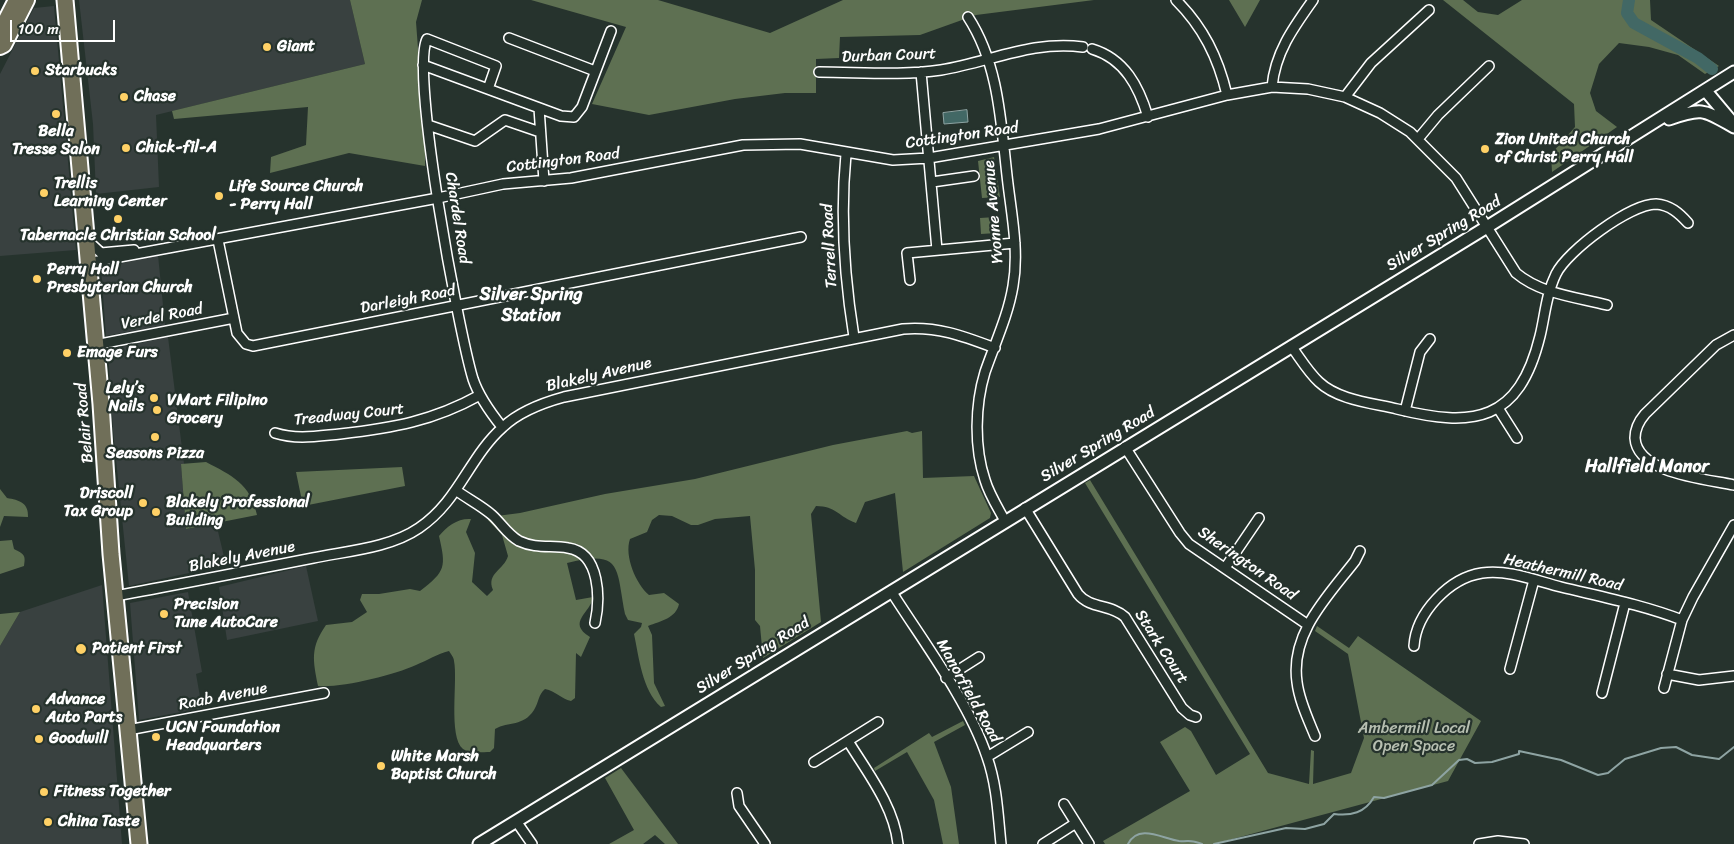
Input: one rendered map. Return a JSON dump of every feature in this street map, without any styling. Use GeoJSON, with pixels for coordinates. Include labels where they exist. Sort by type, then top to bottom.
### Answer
{"type":"FeatureCollection","features":[{"type":"Feature","properties":{"kind":"highway","name":"Belair Road"},"geometry":{"type":"LineString","coordinates":[[65,0],[87,263],[96,345],[115,596],[139,844]]}},
{"type":"Feature","properties":{"kind":"main road"},"geometry":{"type":"LineString","coordinates":[[0,31],[16,0]]}},
{"type":"Feature","properties":{"kind":"main road"},"geometry":{"type":"LineString","coordinates":[[0,47],[4,45],[27,0]]}},
{"type":"Feature","properties":{"kind":"main road","name":"Silver Spring Road"},"geometry":{"type":"LineString","coordinates":[[478,844],[1486,227],[1734,72]]}},
{"type":"Feature","properties":{"kind":"main road"},"geometry":{"type":"LineString","coordinates":[[1706,91],[1734,125]]}},
{"type":"Feature","properties":{"kind":"main road"},"geometry":{"type":"LineString","coordinates":[[1649,126],[1698,110],[1734,125]]}},
{"type":"Feature","properties":{"kind":"street"},"geometry":{"type":"LineString","coordinates":[[1176,0],[1204,33],[1216,57],[1227,95]]}},
{"type":"Feature","properties":{"kind":"street"},"geometry":{"type":"LineString","coordinates":[[1272,87],[1273,73],[1281,49],[1313,0]]}},
{"type":"Feature","properties":{"kind":"street"},"geometry":{"type":"LineString","coordinates":[[1345,97],[1371,64],[1429,10]]}},
{"type":"Feature","properties":{"kind":"street","name":"Yvonne Avenue"},"geometry":{"type":"LineString","coordinates":[[968,17],[988,58],[997,97],[1015,243],[1014,285],[1004,325],[985,373],[978,416],[979,448],[985,481],[1005,521]]}},
{"type":"Feature","properties":{"kind":"street"},"geometry":{"type":"LineString","coordinates":[[423,65],[568,118],[577,116],[610,31]]}},
{"type":"Feature","properties":{"kind":"street"},"geometry":{"type":"LineString","coordinates":[[509,38],[595,71]]}},
{"type":"Feature","properties":{"kind":"street","name":"Chardel Road"},"geometry":{"type":"LineString","coordinates":[[488,89],[496,66],[427,39],[423,47],[423,65],[428,125],[438,198],[457,306],[469,363],[480,395],[502,427]]}},
{"type":"Feature","properties":{"kind":"street","name":"Durban Court"},"geometry":{"type":"LineString","coordinates":[[819,72],[921,72],[943,69],[1049,45],[1088,48],[1109,56],[1127,72],[1137,86],[1148,117]]}},
{"type":"Feature","properties":{"kind":"street"},"geometry":{"type":"LineString","coordinates":[[1418,139],[1438,115],[1490,66]]}},
{"type":"Feature","properties":{"kind":"street"},"geometry":{"type":"LineString","coordinates":[[921,72],[937,250]]}},
{"type":"Feature","properties":{"kind":"street","name":"Cottington Road"},"geometry":{"type":"LineString","coordinates":[[85,238],[101,253],[149,251],[218,240],[503,184],[619,170],[757,144],[800,144],[846,154],[893,160],[929,158],[1003,146],[1148,117],[1227,95],[1272,87],[1308,89],[1345,97],[1389,117],[1418,139],[1456,178],[1516,273],[1527,281],[1549,291],[1607,305]]}},
{"type":"Feature","properties":{"kind":"street"},"geometry":{"type":"LineString","coordinates":[[538,108],[544,180]]}},
{"type":"Feature","properties":{"kind":"street"},"geometry":{"type":"LineString","coordinates":[[428,125],[475,141],[505,120],[540,132]]}},
{"type":"Feature","properties":{"kind":"street","name":"Terrell Road"},"geometry":{"type":"LineString","coordinates":[[846,154],[842,198],[843,254],[854,337]]}},
{"type":"Feature","properties":{"kind":"street"},"geometry":{"type":"LineString","coordinates":[[932,182],[974,176]]}},
{"type":"Feature","properties":{"kind":"street"},"geometry":{"type":"LineString","coordinates":[[1291,346],[1310,372],[1327,388],[1361,401],[1440,418],[1465,419],[1486,414],[1498,408],[1518,389],[1529,371],[1541,335],[1549,291],[1556,273],[1571,253],[1633,212],[1649,205],[1668,206],[1688,223]]}},
{"type":"Feature","properties":{"kind":"street","name":"Darleigh Road"},"geometry":{"type":"LineString","coordinates":[[218,240],[234,318],[241,339],[253,346],[801,237]]}},
{"type":"Feature","properties":{"kind":"street"},"geometry":{"type":"LineString","coordinates":[[910,280],[907,254],[1015,243]]}},
{"type":"Feature","properties":{"kind":"street","name":"Cottington Road"},"geometry":{"type":"LineString","coordinates":[[87,263],[137,255],[149,251]]}},
{"type":"Feature","properties":{"kind":"street","name":"Verdel Road"},"geometry":{"type":"LineString","coordinates":[[96,345],[234,318]]}},
{"type":"Feature","properties":{"kind":"street","name":"Blakely Avenue"},"geometry":{"type":"LineString","coordinates":[[115,596],[392,541],[420,528],[457,491],[483,449],[502,427],[531,408],[564,397],[903,328],[947,330],[995,348]]}},
{"type":"Feature","properties":{"kind":"street"},"geometry":{"type":"LineString","coordinates":[[1734,335],[1716,345],[1639,420],[1635,435],[1640,452],[1654,465],[1734,485]]}},
{"type":"Feature","properties":{"kind":"street"},"geometry":{"type":"LineString","coordinates":[[1405,411],[1420,352],[1430,339]]}},
{"type":"Feature","properties":{"kind":"street","name":"Treadway Court"},"geometry":{"type":"LineString","coordinates":[[275,433],[304,437],[399,426],[434,417],[480,395]]}},
{"type":"Feature","properties":{"kind":"street"},"geometry":{"type":"LineString","coordinates":[[1498,408],[1517,438]]}},
{"type":"Feature","properties":{"kind":"street","name":"Sherington Road"},"geometry":{"type":"LineString","coordinates":[[1125,447],[1185,539],[1308,624]]}},
{"type":"Feature","properties":{"kind":"street"},"geometry":{"type":"LineString","coordinates":[[457,491],[493,515],[506,532],[516,539],[548,548],[571,548],[588,561],[596,579],[598,596],[595,623]]}},
{"type":"Feature","properties":{"kind":"street","name":"Stark Court"},"geometry":{"type":"LineString","coordinates":[[1025,508],[1078,594],[1086,601],[1112,608],[1125,617],[1182,708],[1190,715],[1196,717]]}},
{"type":"Feature","properties":{"kind":"street"},"geometry":{"type":"LineString","coordinates":[[1225,568],[1259,518]]}},
{"type":"Feature","properties":{"kind":"street"},"geometry":{"type":"LineString","coordinates":[[1664,688],[1682,620],[1734,525]]}},
{"type":"Feature","properties":{"kind":"street"},"geometry":{"type":"LineString","coordinates":[[1314,736],[1299,694],[1296,674],[1298,653],[1308,624],[1323,600],[1355,561],[1360,551]]}},
{"type":"Feature","properties":{"kind":"street","name":"Heathermill Road"},"geometry":{"type":"LineString","coordinates":[[1414,646],[1418,627],[1437,599],[1456,582],[1482,573],[1492,572],[1534,580],[1657,610],[1682,620]]}},
{"type":"Feature","properties":{"kind":"street"},"geometry":{"type":"LineString","coordinates":[[1510,669],[1534,580]]}},
{"type":"Feature","properties":{"kind":"street","name":"Manorfield Road"},"geometry":{"type":"LineString","coordinates":[[891,590],[946,678],[974,727],[987,757],[994,783],[1001,844]]}},
{"type":"Feature","properties":{"kind":"street"},"geometry":{"type":"LineString","coordinates":[[1602,693],[1625,603]]}},
{"type":"Feature","properties":{"kind":"street"},"geometry":{"type":"LineString","coordinates":[[946,678],[979,657]]}},
{"type":"Feature","properties":{"kind":"street"},"geometry":{"type":"LineString","coordinates":[[1667,674],[1699,680],[1734,676]]}},
{"type":"Feature","properties":{"kind":"street","name":"Raab Avenue"},"geometry":{"type":"LineString","coordinates":[[128,730],[324,693]]}},
{"type":"Feature","properties":{"kind":"street"},"geometry":{"type":"LineString","coordinates":[[814,762],[878,722]]}},
{"type":"Feature","properties":{"kind":"street"},"geometry":{"type":"LineString","coordinates":[[987,757],[1028,732]]}},
{"type":"Feature","properties":{"kind":"street"},"geometry":{"type":"LineString","coordinates":[[848,741],[884,800],[896,827],[898,844]]}},
{"type":"Feature","properties":{"kind":"street"},"geometry":{"type":"LineString","coordinates":[[736,792],[739,806],[765,844]]}},
{"type":"Feature","properties":{"kind":"street"},"geometry":{"type":"LineString","coordinates":[[1064,804],[1089,844]]}},
{"type":"Feature","properties":{"kind":"street"},"geometry":{"type":"LineString","coordinates":[[516,821],[532,844]]}},
{"type":"Feature","properties":{"kind":"street"},"geometry":{"type":"LineString","coordinates":[[1043,844],[1076,823]]}},
{"type":"Feature","properties":{"kind":"street"},"geometry":{"type":"LineString","coordinates":[[1479,844],[1498,841],[1524,844]]}},
{"type":"Feature","properties":{"kind":"shaded area"},"geometry":{"type":"Polygon","coordinates":[[[79,0],[350,0],[365,64],[156,115],[159,187],[96,194],[93,124],[79,0]]]}},
{"type":"Feature","properties":{"kind":"shaded area"},"geometry":{"type":"Polygon","coordinates":[[[54,6],[76,250],[0,256],[0,74],[34,8],[54,6]]]}},
{"type":"Feature","properties":{"kind":"shaded area"},"geometry":{"type":"Polygon","coordinates":[[[158,255],[165,325],[106,336],[101,268],[158,255]]]}},
{"type":"Feature","properties":{"kind":"shaded area"},"geometry":{"type":"Polygon","coordinates":[[[168,337],[184,464],[181,464],[186,529],[216,523],[226,565],[129,586],[113,430],[108,350],[168,337]]]}},
{"type":"Feature","properties":{"kind":"shaded area"},"geometry":{"type":"Polygon","coordinates":[[[306,566],[318,621],[227,640],[219,587],[306,566]]]}},
{"type":"Feature","properties":{"kind":"shaded area"},"geometry":{"type":"Polygon","coordinates":[[[102,585],[122,844],[0,844],[0,646],[20,612],[102,585]]]}},
{"type":"Feature","properties":{"kind":"shaded area"},"geometry":{"type":"Polygon","coordinates":[[[188,592],[202,672],[196,674],[202,708],[139,720],[130,603],[188,592]]]}},
{"type":"Feature","properties":{"kind":"green space"},"geometry":{"type":"Polygon","coordinates":[[[350,0],[422,0],[416,22],[425,141],[425,166],[349,153],[270,173],[271,157],[306,145],[308,107],[174,119],[172,111],[365,64],[350,0]]]}},
{"type":"Feature","properties":{"kind":"green space"},"geometry":{"type":"Polygon","coordinates":[[[531,0],[658,0],[770,33],[843,0],[1094,0],[976,15],[920,35],[840,37],[839,58],[816,59],[816,93],[785,93],[735,99],[649,115],[592,104],[626,27],[531,0]]]}},
{"type":"Feature","properties":{"kind":"green space"},"geometry":{"type":"Polygon","coordinates":[[[1229,0],[1260,0],[1245,27],[1229,0]]]}},
{"type":"Feature","properties":{"kind":"green space"},"geometry":{"type":"Polygon","coordinates":[[[1443,0],[1463,0],[1478,12],[1498,15],[1522,0],[1650,0],[1651,20],[1719,66],[1705,74],[1678,55],[1649,47],[1619,43],[1599,64],[1590,93],[1596,111],[1617,127],[1552,172],[1551,154],[1575,127],[1574,104],[1443,0]]]}},
{"type":"Feature","properties":{"kind":"green space"},"geometry":{"type":"Polygon","coordinates":[[[994,157],[1000,197],[982,198],[978,161],[994,157]]]}},
{"type":"Feature","properties":{"kind":"green space"},"geometry":{"type":"Polygon","coordinates":[[[996,217],[997,233],[981,234],[980,218],[996,217]]]}},
{"type":"Feature","properties":{"kind":"green space"},"geometry":{"type":"Polygon","coordinates":[[[907,431],[912,433],[922,431],[923,478],[974,476],[991,513],[990,518],[903,572],[895,493],[865,502],[856,523],[833,510],[823,506],[816,506],[811,514],[821,622],[763,658],[760,626],[755,620],[755,570],[750,516],[715,519],[698,525],[691,525],[672,516],[659,515],[652,520],[647,532],[630,539],[629,553],[632,569],[644,590],[649,595],[664,593],[679,604],[675,613],[671,616],[648,626],[652,635],[654,683],[665,706],[661,707],[649,692],[642,673],[634,634],[641,627],[642,623],[628,620],[614,566],[608,561],[598,559],[585,559],[567,563],[576,600],[593,597],[580,622],[583,632],[590,637],[581,657],[576,653],[575,698],[571,701],[567,700],[545,689],[534,710],[525,719],[495,729],[494,748],[490,752],[469,752],[458,743],[455,721],[454,659],[449,651],[382,677],[340,685],[318,686],[314,654],[317,641],[326,625],[352,622],[367,612],[360,600],[362,594],[379,594],[410,589],[420,591],[435,578],[442,568],[443,555],[439,536],[457,521],[471,519],[466,532],[475,553],[472,582],[487,596],[493,590],[491,584],[494,575],[508,556],[502,535],[488,520],[489,517],[520,513],[605,494],[695,479],[833,445],[907,431]]]}},
{"type":"Feature","properties":{"kind":"green space"},"geometry":{"type":"Polygon","coordinates":[[[206,462],[232,476],[245,488],[254,504],[257,515],[186,529],[181,464],[206,462]]]}},
{"type":"Feature","properties":{"kind":"green space"},"geometry":{"type":"Polygon","coordinates":[[[402,467],[405,486],[303,506],[296,472],[402,467]]]}},
{"type":"Feature","properties":{"kind":"green space","name":"Ambermill Local Open Space"},"geometry":{"type":"Polygon","coordinates":[[[1090,480],[1268,773],[1309,784],[1311,750],[1314,751],[1313,784],[1351,773],[1364,738],[1348,654],[1315,631],[1317,626],[1349,648],[1358,636],[1481,721],[1448,781],[1214,844],[1105,844],[1103,841],[1190,791],[1160,742],[1185,727],[1191,731],[1216,775],[1250,754],[1085,483],[1090,480]]]}},
{"type":"Feature","properties":{"kind":"green space"},"geometry":{"type":"Polygon","coordinates":[[[0,489],[7,498],[19,501],[25,505],[28,517],[4,516],[0,527],[0,489]]]}},
{"type":"Feature","properties":{"kind":"green space"},"geometry":{"type":"Polygon","coordinates":[[[12,540],[14,549],[20,552],[25,559],[24,566],[0,574],[0,541],[12,540]]]}},
{"type":"Feature","properties":{"kind":"green space"},"geometry":{"type":"Polygon","coordinates":[[[20,612],[0,646],[0,614],[20,612]]]}},
{"type":"Feature","properties":{"kind":"green space"},"geometry":{"type":"Polygon","coordinates":[[[963,721],[965,725],[934,742],[951,787],[959,844],[943,844],[934,800],[907,752],[875,771],[874,768],[929,733],[932,737],[963,721]]]}},
{"type":"Feature","properties":{"kind":"green space"},"geometry":{"type":"Polygon","coordinates":[[[621,768],[678,844],[665,844],[655,835],[643,844],[609,844],[634,830],[605,778],[621,768]]]}},
{"type":"Feature","properties":{"kind":"water"},"geometry":{"type":"Polygon","coordinates":[[[967,110],[968,122],[944,124],[943,113],[967,110]]]}},
{"type":"Feature","properties":{"kind":"waterway"},"geometry":{"type":"LineString","coordinates":[[1629,0],[1627,13],[1634,23],[1698,58],[1712,69]]}},
{"type":"Feature","properties":{"kind":"waterway"},"geometry":{"type":"LineString","coordinates":[[1214,844],[1286,828],[1305,829],[1324,824],[1334,814],[1352,814],[1362,810],[1374,797],[1384,798],[1432,785],[1459,760],[1467,759],[1475,763],[1492,762],[1519,754],[1519,751],[1561,760],[1598,775],[1608,773],[1625,759],[1661,748],[1676,747],[1692,755],[1719,759],[1734,747]]}},
{"type":"Feature","properties":{"kind":"waterway"},"geometry":{"type":"LineString","coordinates":[[1128,844],[1138,834],[1145,833],[1202,844]]}},
{"type":"Feature","properties":{"kind":"place","name":"Giant"},"geometry":{"type":"Point","coordinates":[267,47]}},
{"type":"Feature","properties":{"kind":"place","name":"Starbucks"},"geometry":{"type":"Point","coordinates":[35,71]}},
{"type":"Feature","properties":{"kind":"place","name":"Chase"},"geometry":{"type":"Point","coordinates":[124,97]}},
{"type":"Feature","properties":{"kind":"place","name":"Bella Tresse Salon"},"geometry":{"type":"Point","coordinates":[56,114]}},
{"type":"Feature","properties":{"kind":"place","name":"Chick-fil-A"},"geometry":{"type":"Point","coordinates":[126,148]}},
{"type":"Feature","properties":{"kind":"place","name":"Zion United Church of Christ Perry Hall"},"geometry":{"type":"Point","coordinates":[1485,149]}},
{"type":"Feature","properties":{"kind":"place","name":"Trellis Learning Center"},"geometry":{"type":"Point","coordinates":[44,193]}},
{"type":"Feature","properties":{"kind":"place","name":"Life Source Church - Perry Hall"},"geometry":{"type":"Point","coordinates":[219,196]}},
{"type":"Feature","properties":{"kind":"place","name":"Tabernacle Christian School"},"geometry":{"type":"Point","coordinates":[118,219]}},
{"type":"Feature","properties":{"kind":"place","name":"Perry Hall Presbyterian Church"},"geometry":{"type":"Point","coordinates":[37,279]}},
{"type":"Feature","properties":{"kind":"place","name":"Emage Furs"},"geometry":{"type":"Point","coordinates":[67,353]}},
{"type":"Feature","properties":{"kind":"place","name":"Lely’s Nails"},"geometry":{"type":"Point","coordinates":[154,398]}},
{"type":"Feature","properties":{"kind":"place","name":"VMart Filipino Grocery"},"geometry":{"type":"Point","coordinates":[157,410]}},
{"type":"Feature","properties":{"kind":"place","name":"Seasons Pizza"},"geometry":{"type":"Point","coordinates":[155,437]}},
{"type":"Feature","properties":{"kind":"place","name":"Driscoll Tax Group"},"geometry":{"type":"Point","coordinates":[143,503]}},
{"type":"Feature","properties":{"kind":"place","name":"Blakely Professional Building"},"geometry":{"type":"Point","coordinates":[156,512]}},
{"type":"Feature","properties":{"kind":"place","name":"Precision Tune AutoCare"},"geometry":{"type":"Point","coordinates":[164,614]}},
{"type":"Feature","properties":{"kind":"place","name":"Patient First"},"geometry":{"type":"Point","coordinates":[81,649]}},
{"type":"Feature","properties":{"kind":"place","name":"Advance Auto Parts"},"geometry":{"type":"Point","coordinates":[36,709]}},
{"type":"Feature","properties":{"kind":"place","name":"UCN Foundation Headquarters"},"geometry":{"type":"Point","coordinates":[156,737]}},
{"type":"Feature","properties":{"kind":"place","name":"Goodwill"},"geometry":{"type":"Point","coordinates":[39,739]}},
{"type":"Feature","properties":{"kind":"place","name":"White Marsh Baptist Church"},"geometry":{"type":"Point","coordinates":[381,766]}},
{"type":"Feature","properties":{"kind":"place","name":"Fitness Together"},"geometry":{"type":"Point","coordinates":[44,792]}},
{"type":"Feature","properties":{"kind":"place","name":"China Taste"},"geometry":{"type":"Point","coordinates":[48,822]}},
{"type":"Feature","properties":{"kind":"district","name":"Silver Spring Station"},"geometry":{"type":"Point","coordinates":[531,305]}},
{"type":"Feature","properties":{"kind":"district","name":"Hallfield Manor"},"geometry":{"type":"Point","coordinates":[1647,467]}}]}
